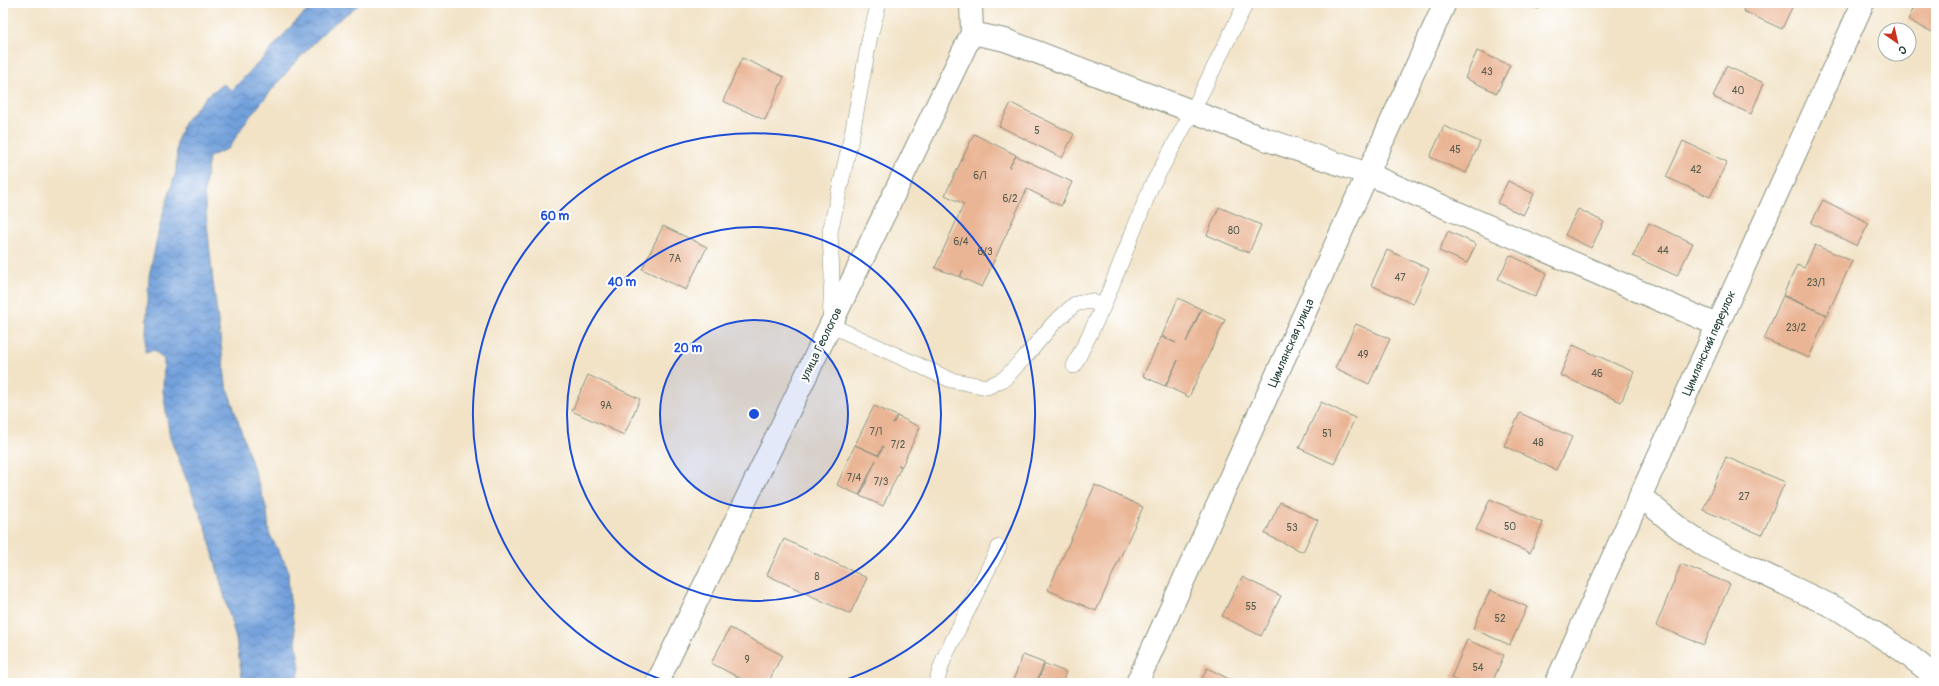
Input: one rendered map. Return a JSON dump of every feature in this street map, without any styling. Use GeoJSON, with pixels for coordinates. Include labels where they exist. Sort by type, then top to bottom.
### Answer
{"type":"FeatureCollection","features":[{"type":"Feature","properties":{"kind":"street","name":"улица Геологов"},"geometry":{"type":"LineString","coordinates":[[657,683],[972,33],[971,3]]}},
{"type":"Feature","properties":{"kind":"street","name":"Цимлянская улица"},"geometry":{"type":"LineString","coordinates":[[1137,683],[1445,3]]}},
{"type":"Feature","properties":{"kind":"street","name":"Цимлянский переулок"},"geometry":{"type":"LineString","coordinates":[[1556,683],[1863,3]]}},
{"type":"Feature","properties":{"kind":"street"},"geometry":{"type":"LineString","coordinates":[[972,33],[1005,40],[1192,112],[1368,174],[1717,325]]}},
{"type":"Feature","properties":{"kind":"street"},"geometry":{"type":"LineString","coordinates":[[1640,496],[1705,546],[1838,609],[1903,651],[1936,677]]}},
{"type":"Feature","properties":{"kind":"lane"},"geometry":{"type":"LineString","coordinates":[[879,3],[870,36],[852,134],[830,232],[832,277],[830,325],[951,380],[987,387],[1004,379],[1053,324],[1075,304],[1091,301],[1104,307]]}},
{"type":"Feature","properties":{"kind":"lane"},"geometry":{"type":"LineString","coordinates":[[1074,366],[1104,307],[1151,188],[1192,112],[1246,3]]}},
{"type":"Feature","properties":{"kind":"lane"},"geometry":{"type":"LineString","coordinates":[[936,683],[944,658],[999,547]]}},
{"type":"Feature","properties":{"kind":"water"},"geometry":{"type":"Polygon","coordinates":[[[316,3],[361,3],[328,28],[291,67],[246,121],[229,148],[209,157],[204,193],[213,282],[226,384],[267,510],[269,533],[288,569],[289,592],[300,669],[296,683],[243,683],[236,639],[206,528],[170,438],[163,391],[164,360],[154,350],[145,352],[149,276],[161,220],[176,172],[177,141],[185,121],[207,96],[223,84],[232,90],[269,52],[294,23],[316,3]]]}},
{"type":"Feature","properties":{"kind":"building"},"geometry":{"type":"Polygon","coordinates":[[[1523,3],[1540,3],[1538,9],[1523,3]]]}},
{"type":"Feature","properties":{"kind":"building"},"geometry":{"type":"Polygon","coordinates":[[[1746,3],[1794,3],[1782,29],[1743,11],[1746,3]]]}},
{"type":"Feature","properties":{"kind":"building"},"geometry":{"type":"Polygon","coordinates":[[[1916,3],[1936,3],[1936,34],[1917,24],[1917,22],[1908,20],[1916,3]]]}},
{"type":"Feature","properties":{"kind":"building"},"geometry":{"type":"Polygon","coordinates":[[[1477,51],[1510,65],[1497,93],[1465,78],[1477,51]]]}},
{"type":"Feature","properties":{"kind":"building"},"geometry":{"type":"Polygon","coordinates":[[[742,58],[784,77],[765,120],[723,101],[742,58]]]}},
{"type":"Feature","properties":{"kind":"building"},"geometry":{"type":"Polygon","coordinates":[[[1726,66],[1764,83],[1751,114],[1713,97],[1726,66]]]}},
{"type":"Feature","properties":{"kind":"building"},"geometry":{"type":"Polygon","coordinates":[[[1011,103],[1074,134],[1062,158],[999,126],[1011,103]]]}},
{"type":"Feature","properties":{"kind":"building"},"geometry":{"type":"Polygon","coordinates":[[[1444,126],[1480,142],[1466,173],[1430,157],[1444,126]]]}},
{"type":"Feature","properties":{"kind":"building"},"geometry":{"type":"Polygon","coordinates":[[[974,134],[1016,155],[1009,168],[1016,156],[1072,182],[1061,206],[1027,189],[982,287],[935,268],[964,204],[945,195],[974,134]]]}},
{"type":"Feature","properties":{"kind":"building"},"geometry":{"type":"Polygon","coordinates":[[[1683,141],[1727,162],[1710,197],[1666,177],[1683,141]]]}},
{"type":"Feature","properties":{"kind":"building"},"geometry":{"type":"Polygon","coordinates":[[[1508,181],[1534,194],[1523,215],[1497,203],[1508,181]]]}},
{"type":"Feature","properties":{"kind":"building"},"geometry":{"type":"Polygon","coordinates":[[[1823,200],[1869,223],[1857,246],[1811,223],[1823,200]]]}},
{"type":"Feature","properties":{"kind":"building"},"geometry":{"type":"Polygon","coordinates":[[[1219,207],[1261,225],[1249,253],[1207,235],[1219,207]]]}},
{"type":"Feature","properties":{"kind":"building"},"geometry":{"type":"Polygon","coordinates":[[[1578,209],[1604,222],[1591,248],[1565,235],[1578,209]]]}},
{"type":"Feature","properties":{"kind":"building"},"geometry":{"type":"Polygon","coordinates":[[[1649,223],[1693,243],[1677,276],[1633,256],[1649,223]]]}},
{"type":"Feature","properties":{"kind":"building"},"geometry":{"type":"Polygon","coordinates":[[[663,226],[707,247],[686,290],[642,269],[663,226]]]}},
{"type":"Feature","properties":{"kind":"building"},"geometry":{"type":"Polygon","coordinates":[[[1448,231],[1476,244],[1467,263],[1439,251],[1448,231]]]}},
{"type":"Feature","properties":{"kind":"building"},"geometry":{"type":"Polygon","coordinates":[[[1815,245],[1852,261],[1827,315],[1783,295],[1797,265],[1804,268],[1815,245]]]}},
{"type":"Feature","properties":{"kind":"building"},"geometry":{"type":"Polygon","coordinates":[[[1387,250],[1429,269],[1413,304],[1371,285],[1387,250]]]}},
{"type":"Feature","properties":{"kind":"building"},"geometry":{"type":"Polygon","coordinates":[[[1510,255],[1547,273],[1535,297],[1498,279],[1510,255]]]}},
{"type":"Feature","properties":{"kind":"building"},"geometry":{"type":"Polygon","coordinates":[[[1783,296],[1827,315],[1809,358],[1764,339],[1783,296]]]}},
{"type":"Feature","properties":{"kind":"building"},"geometry":{"type":"Polygon","coordinates":[[[1178,298],[1201,309],[1186,342],[1202,309],[1225,320],[1189,397],[1166,386],[1178,360],[1165,386],[1143,376],[1161,337],[1176,343],[1162,336],[1178,298]]]}},
{"type":"Feature","properties":{"kind":"building"},"geometry":{"type":"Polygon","coordinates":[[[1356,324],[1390,339],[1369,384],[1335,368],[1356,324]]]}},
{"type":"Feature","properties":{"kind":"building"},"geometry":{"type":"Polygon","coordinates":[[[1573,345],[1634,372],[1621,402],[1560,375],[1573,345]]]}},
{"type":"Feature","properties":{"kind":"building"},"geometry":{"type":"Polygon","coordinates":[[[588,375],[640,399],[624,435],[572,411],[588,375]]]}},
{"type":"Feature","properties":{"kind":"building"},"geometry":{"type":"Polygon","coordinates":[[[1321,402],[1355,418],[1334,464],[1299,448],[1321,402]]]}},
{"type":"Feature","properties":{"kind":"building"},"geometry":{"type":"Polygon","coordinates":[[[874,406],[920,427],[902,466],[898,465],[901,467],[883,506],[860,496],[876,460],[859,495],[837,485],[855,445],[874,406]],[[855,445],[879,456],[883,446],[878,455],[855,445]]]}},
{"type":"Feature","properties":{"kind":"building"},"geometry":{"type":"Polygon","coordinates":[[[1520,413],[1572,437],[1556,470],[1504,446],[1520,413]]]}},
{"type":"Feature","properties":{"kind":"building"},"geometry":{"type":"Polygon","coordinates":[[[1726,457],[1785,482],[1762,535],[1703,510],[1726,457]]]}},
{"type":"Feature","properties":{"kind":"building"},"geometry":{"type":"Polygon","coordinates":[[[1095,485],[1143,507],[1096,611],[1048,590],[1095,485]]]}},
{"type":"Feature","properties":{"kind":"building"},"geometry":{"type":"Polygon","coordinates":[[[1490,499],[1543,523],[1530,553],[1476,530],[1490,499]]]}},
{"type":"Feature","properties":{"kind":"building"},"geometry":{"type":"Polygon","coordinates":[[[1280,502],[1318,520],[1303,552],[1265,534],[1280,502]]]}},
{"type":"Feature","properties":{"kind":"building"},"geometry":{"type":"Polygon","coordinates":[[[784,539],[867,578],[850,614],[767,575],[784,539]]]}},
{"type":"Feature","properties":{"kind":"building"},"geometry":{"type":"Polygon","coordinates":[[[1681,564],[1730,584],[1704,645],[1656,626],[1681,564]]]}},
{"type":"Feature","properties":{"kind":"building"},"geometry":{"type":"Polygon","coordinates":[[[1242,577],[1281,596],[1261,636],[1222,616],[1242,577]]]}},
{"type":"Feature","properties":{"kind":"building"},"geometry":{"type":"Polygon","coordinates":[[[1490,590],[1527,607],[1510,645],[1473,629],[1490,590]]]}},
{"type":"Feature","properties":{"kind":"building"},"geometry":{"type":"Polygon","coordinates":[[[730,628],[782,655],[768,683],[749,683],[711,663],[730,628]]]}},
{"type":"Feature","properties":{"kind":"building"},"geometry":{"type":"Polygon","coordinates":[[[1467,640],[1504,655],[1492,683],[1464,683],[1451,678],[1467,640]]]}},
{"type":"Feature","properties":{"kind":"building"},"geometry":{"type":"Polygon","coordinates":[[[1023,655],[1044,663],[1036,683],[1012,683],[1023,655]]]}},
{"type":"Feature","properties":{"kind":"building"},"geometry":{"type":"Polygon","coordinates":[[[1045,664],[1066,672],[1062,683],[1037,683],[1045,664]]]}},
{"type":"Feature","properties":{"kind":"building"},"geometry":{"type":"Polygon","coordinates":[[[1207,668],[1237,683],[1200,683],[1207,668]]]}}]}
